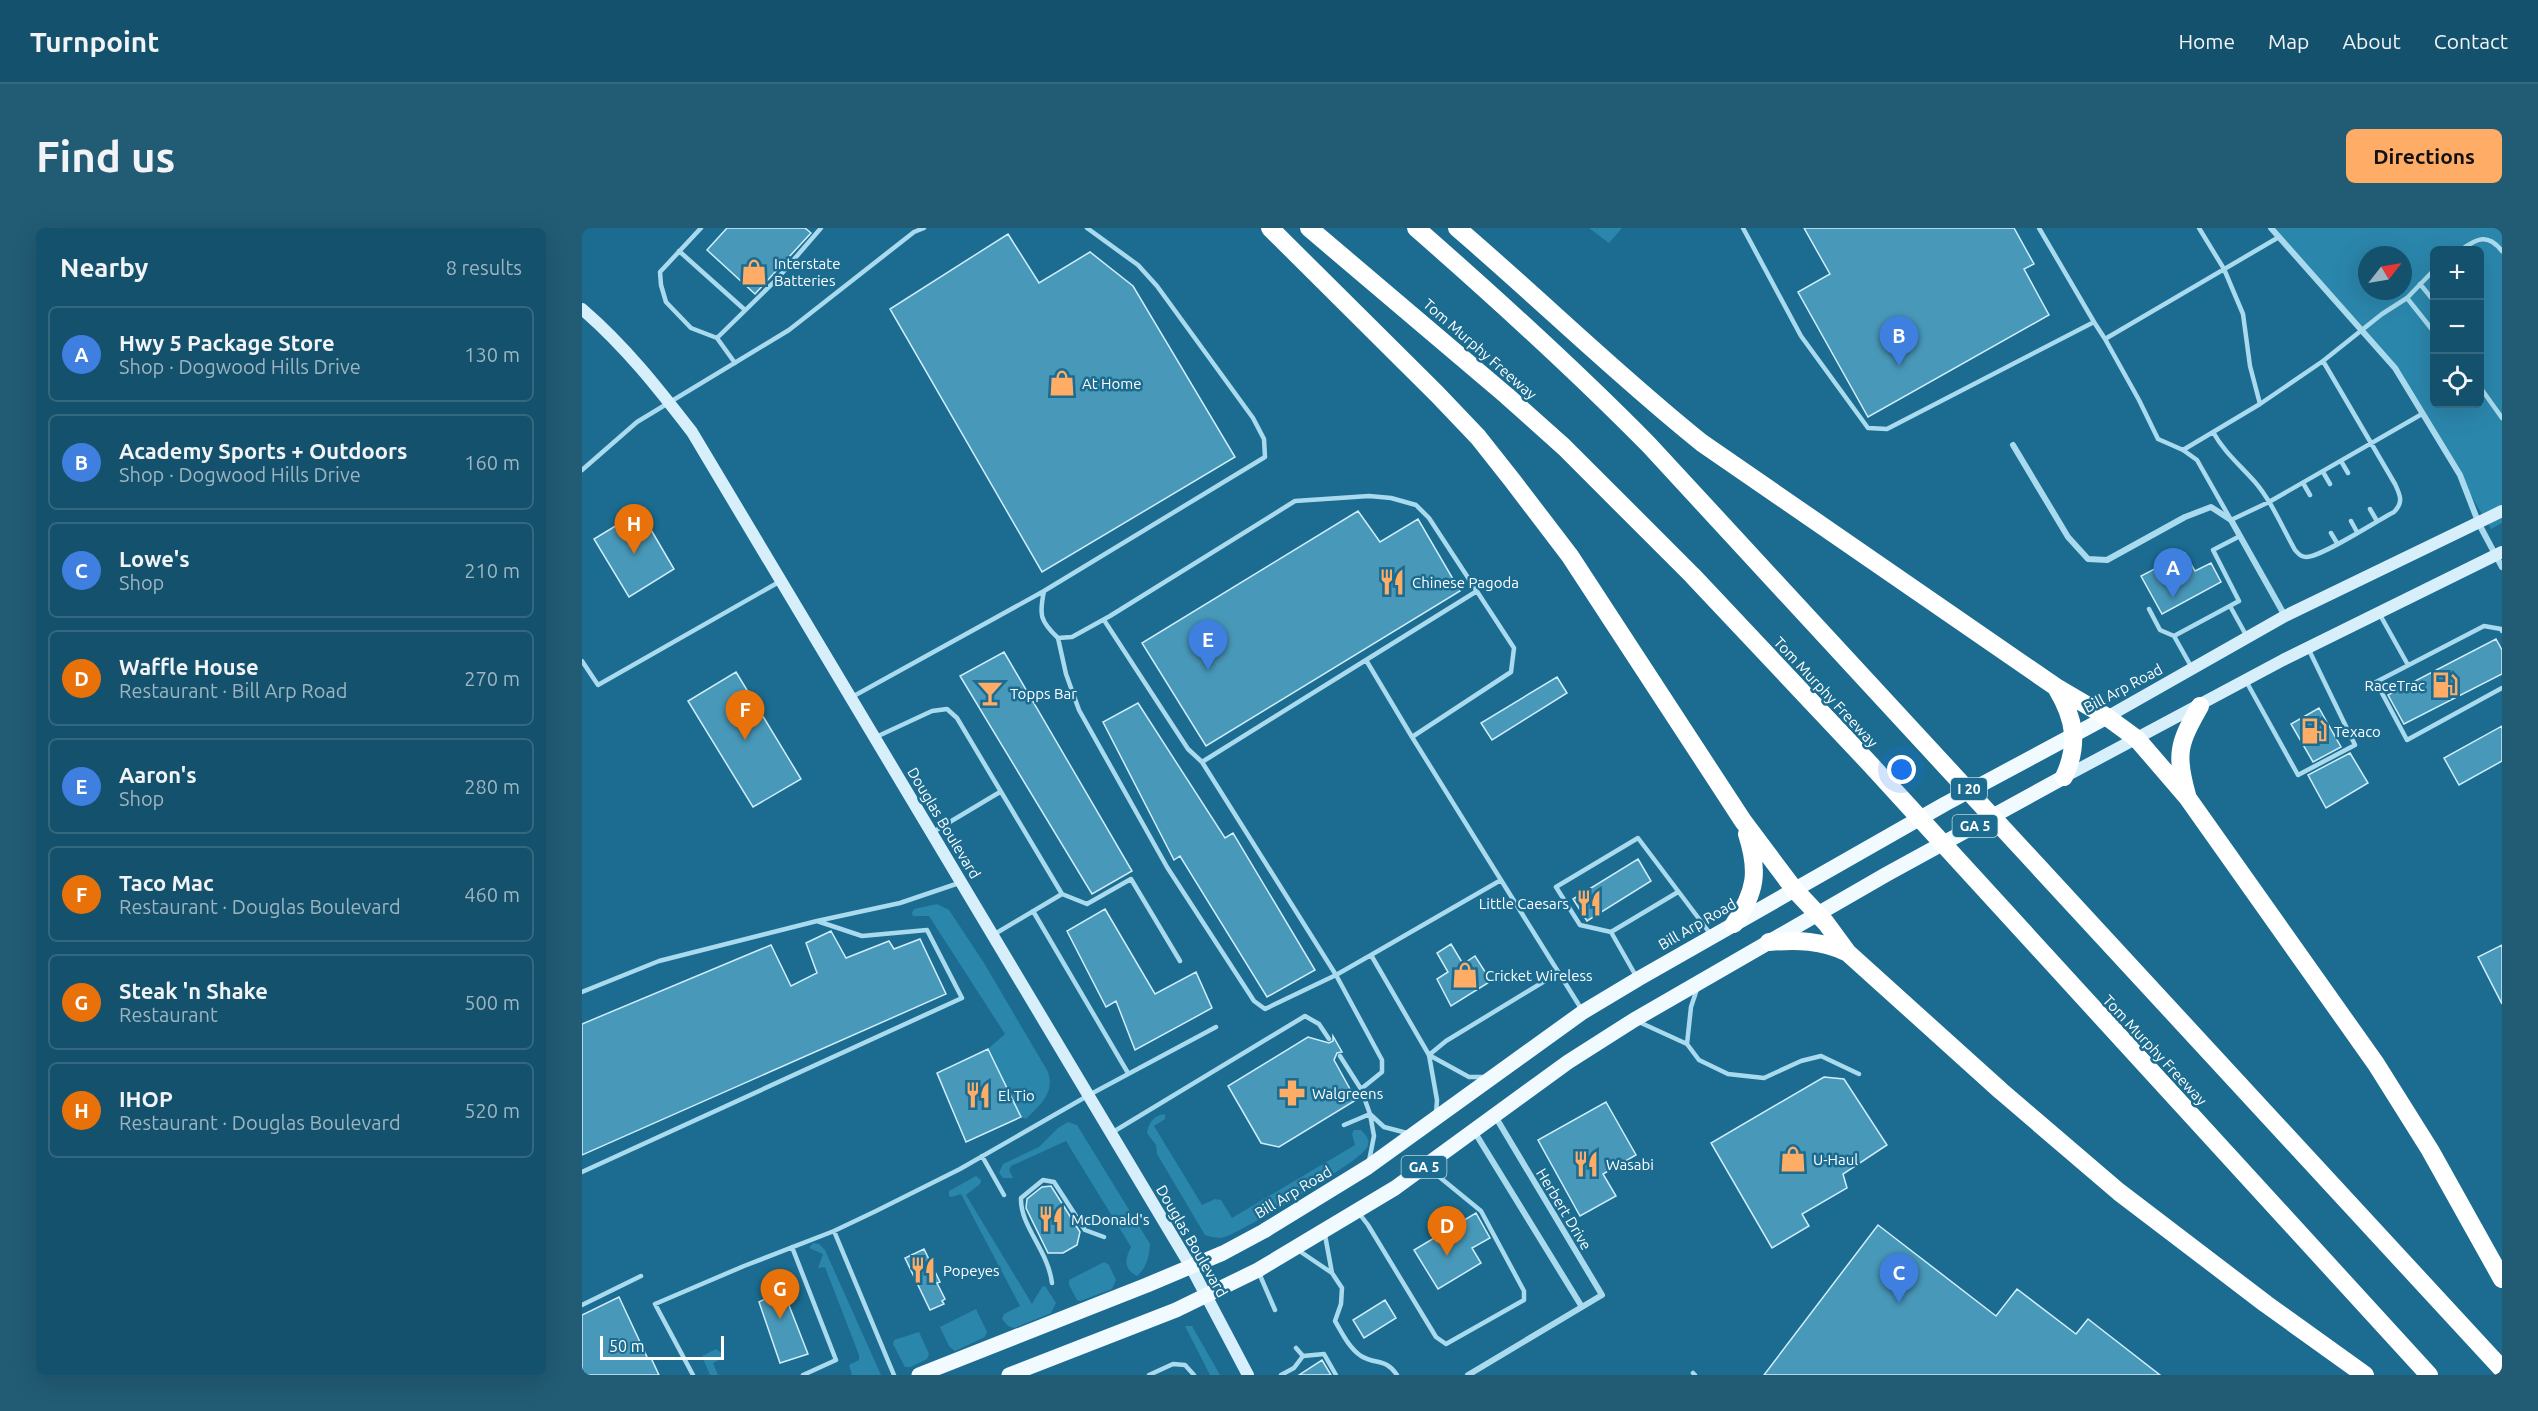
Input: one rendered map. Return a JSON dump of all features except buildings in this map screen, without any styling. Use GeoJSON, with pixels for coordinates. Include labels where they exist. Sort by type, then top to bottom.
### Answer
{"type":"FeatureCollection","features":[{"type":"Feature","properties":{"kind":"highway"},"geometry":{"type":"LineString","coordinates":[[1270,228],[1478,437],[1570,556],[1743,821],[1794,889],[1818,914],[1848,953],[2001,1091],[2119,1192],[2176,1238],[2365,1375]]}},
{"type":"Feature","properties":{"kind":"highway","name":"Tom Murphy Freeway"},"geometry":{"type":"LineString","coordinates":[[1309,228],[1362,271],[1564,447],[1692,575],[1871,765],[2429,1375]]}},
{"type":"Feature","properties":{"kind":"highway","name":"I 20"},"geometry":{"type":"LineString","coordinates":[[1416,228],[1522,321],[1649,445],[2502,1369]]}},
{"type":"Feature","properties":{"kind":"highway"},"geometry":{"type":"LineString","coordinates":[[1457,228],[1661,410],[1702,443],[2056,687],[2107,717],[2137,739],[2187,797],[2376,1064],[2435,1158],[2502,1279]]}},
{"type":"Feature","properties":{"kind":"highway"},"geometry":{"type":"LineString","coordinates":[[2056,687],[2069,710],[2074,734],[2074,747],[2064,777]]}},
{"type":"Feature","properties":{"kind":"highway"},"geometry":{"type":"LineString","coordinates":[[2187,797],[2180,768],[2180,745],[2200,706]]}},
{"type":"Feature","properties":{"kind":"highway"},"geometry":{"type":"LineString","coordinates":[[1734,924],[1747,903],[1755,877],[1752,850],[1743,821]]}},
{"type":"Feature","properties":{"kind":"highway"},"geometry":{"type":"LineString","coordinates":[[1769,942],[1814,942],[1836,947],[1848,953]]}},
{"type":"Feature","properties":{"kind":"main road","name":"Douglas Boulevard"},"geometry":{"type":"LineString","coordinates":[[582,309],[603,327],[648,374],[692,432],[1191,1267],[1248,1375]]}},
{"type":"Feature","properties":{"kind":"main road","name":"Bill Arp Road"},"geometry":{"type":"LineString","coordinates":[[919,1375],[1191,1267],[1264,1231],[1368,1167],[1583,1012],[1638,979],[1864,849],[2193,670],[2285,616],[2502,511]]}},
{"type":"Feature","properties":{"kind":"main road","name":"GA 5"},"geometry":{"type":"LineString","coordinates":[[1011,1375],[1206,1296],[1258,1270],[1358,1212],[1430,1163],[1568,1062],[1699,982],[1887,874],[2064,777],[2308,648],[2499,554]]}},
{"type":"Feature","properties":{"kind":"street"},"geometry":{"type":"LineString","coordinates":[[2271,228],[2396,368],[2460,475],[2479,524],[2499,554],[2502,567]]}},
{"type":"Feature","properties":{"kind":"street"},"geometry":{"type":"LineString","coordinates":[[2013,445],[2068,537],[2088,559],[2107,560],[2185,518],[2211,507],[2231,520],[2285,616]]}},
{"type":"Feature","properties":{"kind":"street","name":"Herbert Drive"},"geometry":{"type":"LineString","coordinates":[[1468,1375],[1602,1295],[1494,1116]]}},
{"type":"Feature","properties":{"kind":"street"},"geometry":{"type":"LineString","coordinates":[[1474,1131],[1582,1307]]}},
{"type":"Feature","properties":{"kind":"lane"},"geometry":{"type":"LineString","coordinates":[[701,228],[660,272],[660,285],[666,302],[691,328],[717,338],[735,363]]}},
{"type":"Feature","properties":{"kind":"lane"},"geometry":{"type":"LineString","coordinates":[[717,338],[777,279],[821,228]]}},
{"type":"Feature","properties":{"kind":"lane"},"geometry":{"type":"LineString","coordinates":[[582,470],[588,462],[637,422],[789,330],[916,229],[924,228]]}},
{"type":"Feature","properties":{"kind":"lane"},"geometry":{"type":"LineString","coordinates":[[852,697],[1047,589],[1265,457],[1263,438],[1253,418],[1157,286],[1138,265],[1087,228]]}},
{"type":"Feature","properties":{"kind":"lane"},"geometry":{"type":"LineString","coordinates":[[1743,228],[1801,336],[1868,429],[1887,429],[2094,322]]}},
{"type":"Feature","properties":{"kind":"lane"},"geometry":{"type":"LineString","coordinates":[[2039,228],[2105,339],[2158,439],[2183,450],[2197,460],[2231,520],[2269,502],[2422,414]]}},
{"type":"Feature","properties":{"kind":"lane"},"geometry":{"type":"LineString","coordinates":[[2199,228],[2224,269],[2243,314],[2250,366],[2260,404]]}},
{"type":"Feature","properties":{"kind":"lane"},"geometry":{"type":"LineString","coordinates":[[2105,339],[2279,237]]}},
{"type":"Feature","properties":{"kind":"lane"},"geometry":{"type":"LineString","coordinates":[[2467,246],[2475,240],[2484,239],[2494,242],[2502,251]]}},
{"type":"Feature","properties":{"kind":"lane"},"geometry":{"type":"LineString","coordinates":[[679,251],[745,310]]}},
{"type":"Feature","properties":{"kind":"lane"},"geometry":{"type":"LineString","coordinates":[[2412,293],[2430,274]]}},
{"type":"Feature","properties":{"kind":"lane"},"geometry":{"type":"LineString","coordinates":[[2420,284],[2433,300]]}},
{"type":"Feature","properties":{"kind":"lane"},"geometry":{"type":"LineString","coordinates":[[2183,450],[2260,404],[2323,361],[2404,300]]}},
{"type":"Feature","properties":{"kind":"lane"},"geometry":{"type":"LineString","coordinates":[[2409,300],[2430,327]]}},
{"type":"Feature","properties":{"kind":"lane"},"geometry":{"type":"LineString","coordinates":[[2212,432],[2225,452],[2256,483],[2295,550],[2301,556],[2312,556],[2394,512],[2400,506],[2401,500],[2395,484],[2323,361]]}},
{"type":"Feature","properties":{"kind":"lane"},"geometry":{"type":"LineString","coordinates":[[2484,393],[2502,418]]}},
{"type":"Feature","properties":{"kind":"lane"},"geometry":{"type":"LineString","coordinates":[[582,458],[588,462]]}},
{"type":"Feature","properties":{"kind":"lane"},"geometry":{"type":"LineString","coordinates":[[2341,461],[2348,473]]}},
{"type":"Feature","properties":{"kind":"lane"},"geometry":{"type":"LineString","coordinates":[[2323,472],[2330,484]]}},
{"type":"Feature","properties":{"kind":"lane"},"geometry":{"type":"LineString","coordinates":[[2303,483],[2310,495]]}},
{"type":"Feature","properties":{"kind":"lane"},"geometry":{"type":"LineString","coordinates":[[1058,638],[1072,637],[1104,620],[1295,501],[1369,496],[1391,498],[1416,506],[1430,518],[1514,648],[1511,672],[1412,737]]}},
{"type":"Feature","properties":{"kind":"lane"},"geometry":{"type":"LineString","coordinates":[[2370,509],[2377,521]]}},
{"type":"Feature","properties":{"kind":"lane"},"geometry":{"type":"LineString","coordinates":[[2351,521],[2357,532]]}},
{"type":"Feature","properties":{"kind":"lane"},"geometry":{"type":"LineString","coordinates":[[2331,533],[2337,543]]}},
{"type":"Feature","properties":{"kind":"lane"},"geometry":{"type":"LineString","coordinates":[[2174,636],[2240,601],[2213,550],[2240,536]]}},
{"type":"Feature","properties":{"kind":"lane"},"geometry":{"type":"LineString","coordinates":[[582,662],[598,686],[782,581]]}},
{"type":"Feature","properties":{"kind":"lane"},"geometry":{"type":"LineString","coordinates":[[1047,589],[1044,591],[1040,611],[1045,625],[1058,638],[1066,674],[1079,710],[1167,867],[1254,1001],[1265,1009],[1336,975],[1501,880]]}},
{"type":"Feature","properties":{"kind":"lane"},"geometry":{"type":"LineString","coordinates":[[1202,762],[1477,591]]}},
{"type":"Feature","properties":{"kind":"lane"},"geometry":{"type":"LineString","coordinates":[[2230,606],[2247,638]]}},
{"type":"Feature","properties":{"kind":"lane"},"geometry":{"type":"LineString","coordinates":[[2149,609],[2160,630],[2174,636],[2193,670]]}},
{"type":"Feature","properties":{"kind":"lane"},"geometry":{"type":"LineString","coordinates":[[2379,613],[2408,665]]}},
{"type":"Feature","properties":{"kind":"lane"},"geometry":{"type":"LineString","coordinates":[[1104,620],[1188,749],[1202,762],[1336,975],[1382,1060],[1382,1072],[1361,1089]]}},
{"type":"Feature","properties":{"kind":"lane"},"geometry":{"type":"LineString","coordinates":[[2502,631],[2484,626],[2376,682],[2407,740],[2502,688]]}},
{"type":"Feature","properties":{"kind":"lane"},"geometry":{"type":"LineString","coordinates":[[2246,681],[2298,775],[2355,745],[2308,648]]}},
{"type":"Feature","properties":{"kind":"lane"},"geometry":{"type":"LineString","coordinates":[[1366,660],[1583,1012]]}},
{"type":"Feature","properties":{"kind":"lane"},"geometry":{"type":"LineString","coordinates":[[876,737],[932,711],[947,709],[957,718],[1062,894],[1087,904],[1131,879],[1180,961]]}},
{"type":"Feature","properties":{"kind":"lane"},"geometry":{"type":"LineString","coordinates":[[933,832],[1000,792]]}},
{"type":"Feature","properties":{"kind":"lane"},"geometry":{"type":"LineString","coordinates":[[1678,892],[1611,932],[1580,925],[1556,887],[1638,838],[1712,936]]}},
{"type":"Feature","properties":{"kind":"lane"},"geometry":{"type":"LineString","coordinates":[[582,992],[659,961],[817,921],[900,903],[962,882]]}},
{"type":"Feature","properties":{"kind":"lane"},"geometry":{"type":"LineString","coordinates":[[993,935],[1062,894]]}},
{"type":"Feature","properties":{"kind":"lane"},"geometry":{"type":"LineString","coordinates":[[1033,911],[1128,1073]]}},
{"type":"Feature","properties":{"kind":"lane"},"geometry":{"type":"LineString","coordinates":[[582,1172],[962,998],[927,930],[862,936],[817,921]]}},
{"type":"Feature","properties":{"kind":"lane"},"geometry":{"type":"LineString","coordinates":[[1611,932],[1638,979]]}},
{"type":"Feature","properties":{"kind":"lane"},"geometry":{"type":"LineString","coordinates":[[1371,955],[1429,1055],[1437,1100],[1436,1118]]}},
{"type":"Feature","properties":{"kind":"lane"},"geometry":{"type":"LineString","coordinates":[[1429,1055],[1446,1041],[1558,972]]}},
{"type":"Feature","properties":{"kind":"lane"},"geometry":{"type":"LineString","coordinates":[[1687,1044],[1690,1007],[1699,982]]}},
{"type":"Feature","properties":{"kind":"lane"},"geometry":{"type":"LineString","coordinates":[[1111,1133],[1305,1016],[1319,1024],[1329,1039]]}},
{"type":"Feature","properties":{"kind":"lane"},"geometry":{"type":"LineString","coordinates":[[1634,1020],[1687,1044],[1699,1060],[1728,1074],[1764,1078],[1801,1061],[1821,1056],[1859,1074]]}},
{"type":"Feature","properties":{"kind":"lane"},"geometry":{"type":"LineString","coordinates":[[693,1375],[655,1304],[834,1231],[982,1156],[1128,1073],[1216,1027]]}},
{"type":"Feature","properties":{"kind":"lane"},"geometry":{"type":"LineString","coordinates":[[1429,1055],[1469,1077],[1493,1076]]}},
{"type":"Feature","properties":{"kind":"lane"},"geometry":{"type":"LineString","coordinates":[[1340,1056],[1361,1089],[1370,1114],[1374,1136],[1368,1167]]}},
{"type":"Feature","properties":{"kind":"lane"},"geometry":{"type":"LineString","coordinates":[[1344,1125],[1370,1114]]}},
{"type":"Feature","properties":{"kind":"lane"},"geometry":{"type":"LineString","coordinates":[[1370,1114],[1384,1127],[1405,1133],[1416,1132]]}},
{"type":"Feature","properties":{"kind":"lane"},"geometry":{"type":"LineString","coordinates":[[982,1156],[1004,1194]]}},
{"type":"Feature","properties":{"kind":"lane"},"geometry":{"type":"LineString","coordinates":[[1358,1212],[1436,1337],[1446,1344],[1524,1300],[1524,1291],[1480,1211],[1437,1175],[1430,1163]]}},
{"type":"Feature","properties":{"kind":"lane"},"geometry":{"type":"LineString","coordinates":[[1052,1283],[1050,1266],[1020,1209],[1021,1198],[1031,1188],[1043,1180],[1054,1182],[1085,1230],[1104,1237]]}},
{"type":"Feature","properties":{"kind":"lane"},"geometry":{"type":"LineString","coordinates":[[834,1231],[894,1375]]}},
{"type":"Feature","properties":{"kind":"lane"},"geometry":{"type":"LineString","coordinates":[[1324,1232],[1332,1273]]}},
{"type":"Feature","properties":{"kind":"lane"},"geometry":{"type":"LineString","coordinates":[[792,1247],[836,1360],[803,1375]]}},
{"type":"Feature","properties":{"kind":"lane"},"geometry":{"type":"LineString","coordinates":[[1296,1248],[1332,1273],[1342,1288],[1341,1304],[1335,1322],[1344,1338],[1361,1356],[1390,1365],[1397,1375]]}},
{"type":"Feature","properties":{"kind":"lane"},"geometry":{"type":"LineString","coordinates":[[1258,1270],[1275,1310]]}},
{"type":"Feature","properties":{"kind":"lane"},"geometry":{"type":"LineString","coordinates":[[582,1305],[641,1276]]}},
{"type":"Feature","properties":{"kind":"lane"},"geometry":{"type":"LineString","coordinates":[[1296,1348],[1303,1356]]}},
{"type":"Feature","properties":{"kind":"lane"},"geometry":{"type":"LineString","coordinates":[[1281,1375],[1294,1368],[1303,1356],[1324,1354],[1336,1375]]}},
{"type":"Feature","properties":{"kind":"lane"},"geometry":{"type":"LineString","coordinates":[[1149,1375],[1173,1364],[1185,1365],[1194,1375]]}},
{"type":"Feature","properties":{"kind":"shaded area"},"geometry":{"type":"Polygon","coordinates":[[[1589,228],[1622,228],[1609,243],[1589,228]]]}},
{"type":"Feature","properties":{"kind":"shaded area"},"geometry":{"type":"Polygon","coordinates":[[[2271,228],[2502,228],[2502,523],[2491,529],[2395,368],[2271,228]]]}},
{"type":"Feature","properties":{"kind":"shaded area"},"geometry":{"type":"Polygon","coordinates":[[[937,904],[949,910],[984,963],[1048,1072],[1050,1079],[1048,1092],[1041,1104],[1026,1119],[1021,1117],[988,1049],[1005,1034],[929,916],[913,916],[914,909],[937,904]]]}},
{"type":"Feature","properties":{"kind":"shaded area"},"geometry":{"type":"Polygon","coordinates":[[[1165,1114],[1165,1119],[1154,1126],[1202,1205],[1215,1199],[1221,1200],[1232,1218],[1355,1145],[1352,1134],[1354,1130],[1361,1130],[1367,1137],[1368,1144],[1365,1150],[1341,1169],[1297,1197],[1234,1233],[1222,1238],[1214,1237],[1205,1235],[1157,1154],[1156,1145],[1147,1133],[1152,1120],[1165,1114]]]}},
{"type":"Feature","properties":{"kind":"shaded area"},"geometry":{"type":"Polygon","coordinates":[[[1068,1122],[1077,1125],[1150,1244],[1147,1262],[1137,1276],[1129,1270],[1126,1263],[1131,1247],[1066,1141],[1011,1166],[1009,1170],[1013,1178],[1003,1178],[999,1173],[1003,1164],[1039,1147],[1058,1128],[1068,1122]]]}},
{"type":"Feature","properties":{"kind":"shaded area"},"geometry":{"type":"Polygon","coordinates":[[[976,1176],[981,1180],[980,1184],[966,1195],[1032,1304],[1042,1287],[1045,1286],[1056,1303],[1051,1313],[1014,1328],[1008,1326],[1002,1319],[1004,1314],[1020,1306],[961,1194],[949,1196],[949,1191],[976,1176]]]}},
{"type":"Feature","properties":{"kind":"shaded area"},"geometry":{"type":"Polygon","coordinates":[[[813,1243],[819,1244],[825,1250],[881,1375],[852,1375],[849,1365],[859,1360],[859,1355],[825,1267],[818,1268],[823,1254],[809,1248],[813,1243]]]}},
{"type":"Feature","properties":{"kind":"shaded area"},"geometry":{"type":"Polygon","coordinates":[[[1104,1262],[1109,1265],[1116,1280],[1112,1289],[1080,1301],[1077,1300],[1069,1285],[1069,1280],[1104,1262]]]}},
{"type":"Feature","properties":{"kind":"shaded area"},"geometry":{"type":"Polygon","coordinates":[[[976,1309],[987,1332],[985,1337],[955,1351],[949,1346],[940,1327],[976,1309]]]}},
{"type":"Feature","properties":{"kind":"shaded area"},"geometry":{"type":"Polygon","coordinates":[[[1185,1326],[1192,1326],[1220,1375],[1210,1375],[1185,1326]]]}},
{"type":"Feature","properties":{"kind":"shaded area"},"geometry":{"type":"Polygon","coordinates":[[[919,1332],[929,1354],[927,1359],[911,1367],[905,1367],[893,1344],[894,1340],[919,1332]]]}},
{"type":"Feature","properties":{"kind":"shaded area"},"geometry":{"type":"Polygon","coordinates":[[[716,1349],[723,1354],[721,1359],[713,1363],[718,1375],[710,1375],[702,1356],[716,1349]]]}},
{"type":"Feature","properties":{"kind":"place","name":"Interstate Batteries"},"geometry":{"type":"Point","coordinates":[754,272]}},
{"type":"Feature","properties":{"kind":"place","name":"Academy Sports + Outdoors"},"geometry":{"type":"Point","coordinates":[1899,366]}},
{"type":"Feature","properties":{"kind":"place","name":"At Home"},"geometry":{"type":"Point","coordinates":[1062,383]}},
{"type":"Feature","properties":{"kind":"place","name":"IHOP"},"geometry":{"type":"Point","coordinates":[634,554]}},
{"type":"Feature","properties":{"kind":"place","name":"Chinese Pagoda"},"geometry":{"type":"Point","coordinates":[1392,582]}},
{"type":"Feature","properties":{"kind":"place","name":"Hwy 5 Package Store"},"geometry":{"type":"Point","coordinates":[2173,598]}},
{"type":"Feature","properties":{"kind":"place","name":"Aaron's"},"geometry":{"type":"Point","coordinates":[1208,670]}},
{"type":"Feature","properties":{"kind":"place","name":"RaceTrac"},"geometry":{"type":"Point","coordinates":[2445,685]}},
{"type":"Feature","properties":{"kind":"place","name":"Topps Bar"},"geometry":{"type":"Point","coordinates":[990,693]}},
{"type":"Feature","properties":{"kind":"place","name":"Texaco"},"geometry":{"type":"Point","coordinates":[2314,731]}},
{"type":"Feature","properties":{"kind":"place","name":"Taco Mac"},"geometry":{"type":"Point","coordinates":[745,740]}},
{"type":"Feature","properties":{"kind":"place","name":"Little Caesars"},"geometry":{"type":"Point","coordinates":[1589,903]}},
{"type":"Feature","properties":{"kind":"place","name":"Cricket Wireless"},"geometry":{"type":"Point","coordinates":[1465,975]}},
{"type":"Feature","properties":{"kind":"place","name":"Walgreens"},"geometry":{"type":"Point","coordinates":[1292,1093]}},
{"type":"Feature","properties":{"kind":"place","name":"El Tio"},"geometry":{"type":"Point","coordinates":[978,1095]}},
{"type":"Feature","properties":{"kind":"place","name":"U-Haul"},"geometry":{"type":"Point","coordinates":[1793,1159]}},
{"type":"Feature","properties":{"kind":"place","name":"Wasabi"},"geometry":{"type":"Point","coordinates":[1586,1164]}},
{"type":"Feature","properties":{"kind":"place","name":"McDonald's"},"geometry":{"type":"Point","coordinates":[1051,1219]}},
{"type":"Feature","properties":{"kind":"place","name":"Waffle House"},"geometry":{"type":"Point","coordinates":[1447,1256]}},
{"type":"Feature","properties":{"kind":"place","name":"Popeyes"},"geometry":{"type":"Point","coordinates":[923,1270]}},
{"type":"Feature","properties":{"kind":"place","name":"Lowe's"},"geometry":{"type":"Point","coordinates":[1899,1303]}},
{"type":"Feature","properties":{"kind":"place","name":"Steak 'n Shake"},"geometry":{"type":"Point","coordinates":[780,1319]}}]}
